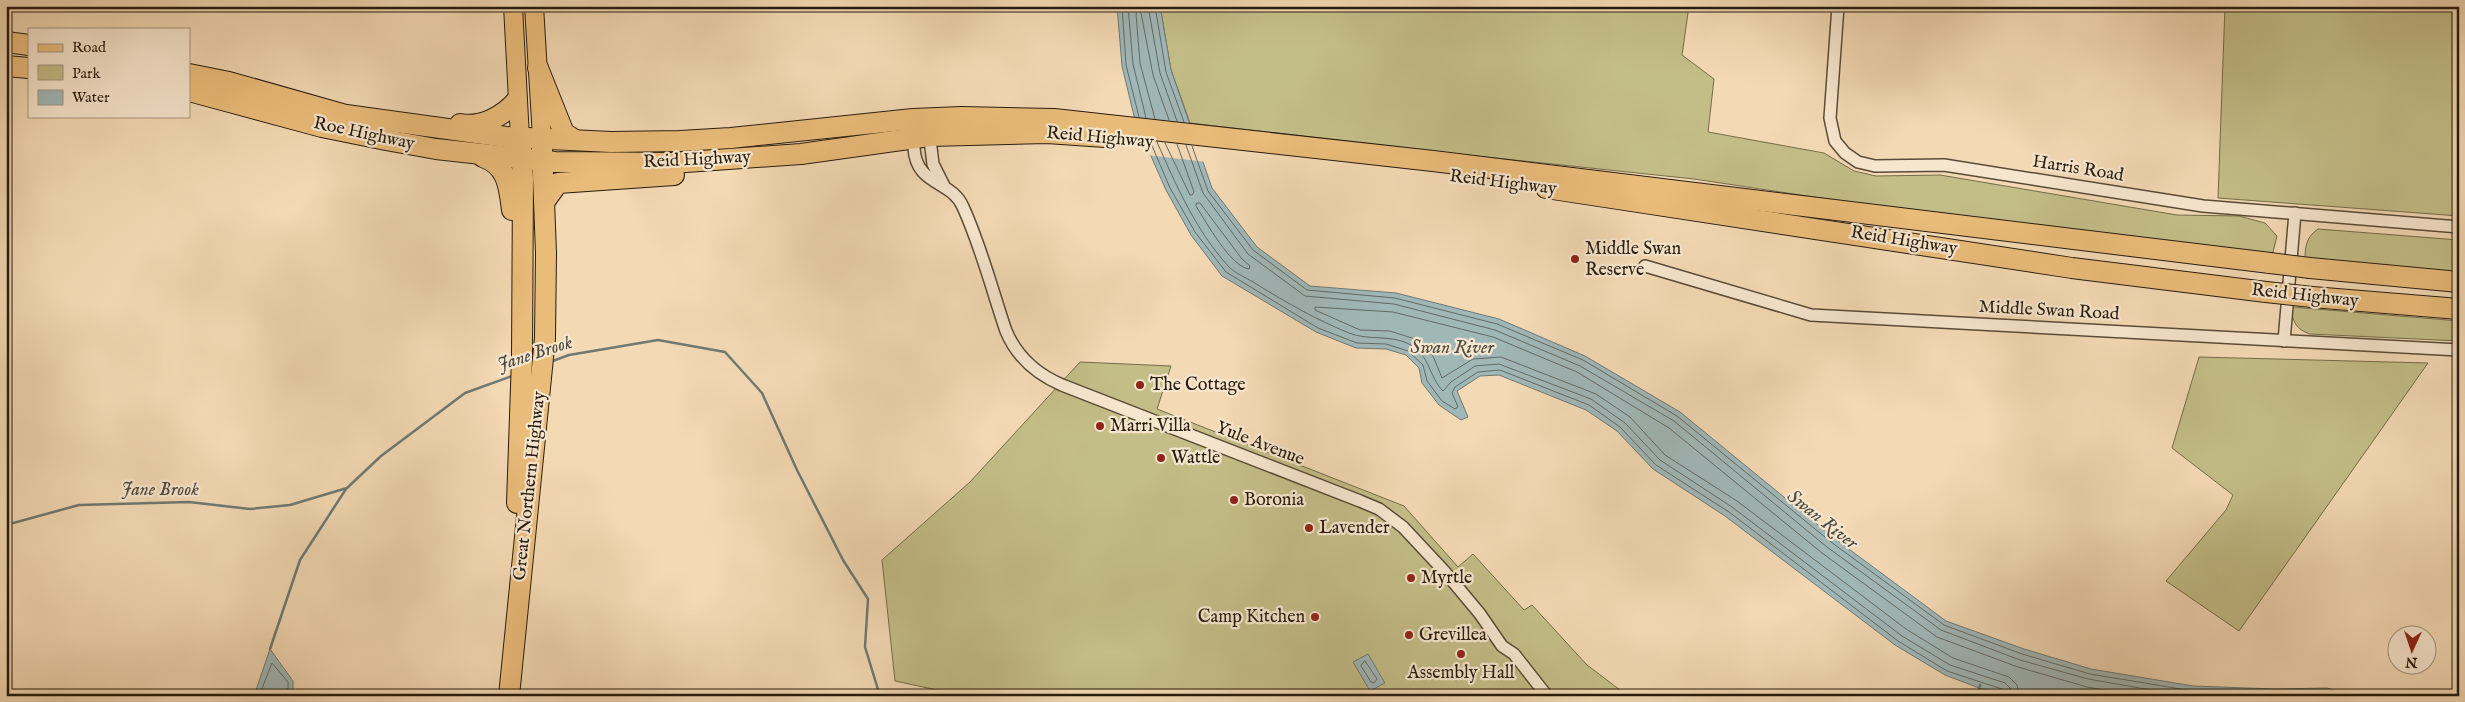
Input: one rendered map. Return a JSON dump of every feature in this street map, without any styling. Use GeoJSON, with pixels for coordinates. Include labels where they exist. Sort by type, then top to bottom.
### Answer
{"type":"FeatureCollection","features":[{"type":"Feature","properties":{"kind":"highway"},"geometry":{"type":"LineString","coordinates":[[6,42],[28,45]]}},
{"type":"Feature","properties":{"kind":"highway"},"geometry":{"type":"LineString","coordinates":[[6,66],[28,68]]}},
{"type":"Feature","properties":{"kind":"highway"},"geometry":{"type":"LineString","coordinates":[[538,68],[564,133],[575,140]]}},
{"type":"Feature","properties":{"kind":"highway","name":"Roe Highway"},"geometry":{"type":"LineString","coordinates":[[190,74],[229,82],[346,115],[520,138],[542,138]]}},
{"type":"Feature","properties":{"kind":"highway","name":"Roe Highway"},"geometry":{"type":"LineString","coordinates":[[190,91],[322,127],[436,149],[543,161]]}},
{"type":"Feature","properties":{"kind":"highway"},"geometry":{"type":"LineString","coordinates":[[346,115],[388,114],[467,126],[502,114],[517,100]]}},
{"type":"Feature","properties":{"kind":"highway","name":"Reid Highway"},"geometry":{"type":"LineString","coordinates":[[542,138],[680,141],[921,128],[1047,133],[1125,133],[2270,264],[2459,282]]}},
{"type":"Feature","properties":{"kind":"highway","name":"Reid Highway"},"geometry":{"type":"LineString","coordinates":[[543,161],[672,163],[802,154],[921,128]]}},
{"type":"Feature","properties":{"kind":"highway","name":"Great Northern Highway"},"geometry":{"type":"LineString","coordinates":[[498,696],[517,502],[521,373],[522,160],[520,138]]}},
{"type":"Feature","properties":{"kind":"highway","name":"Great Northern Highway"},"geometry":{"type":"LineString","coordinates":[[509,696],[542,365],[546,295],[542,138]]}},
{"type":"Feature","properties":{"kind":"highway"},"geometry":{"type":"LineString","coordinates":[[476,154],[492,160],[500,166],[509,184],[521,290]]}},
{"type":"Feature","properties":{"kind":"highway"},"geometry":{"type":"LineString","coordinates":[[545,202],[558,183],[745,170],[802,154]]}},
{"type":"Feature","properties":{"kind":"highway","name":"Reid Highway"},"geometry":{"type":"LineString","coordinates":[[1435,168],[2072,268],[2312,297],[2459,309]]}},
{"type":"Feature","properties":{"kind":"main road","name":"Great Northern Highway"},"geometry":{"type":"LineString","coordinates":[[513,6],[520,138]]}},
{"type":"Feature","properties":{"kind":"main road","name":"Great Northern Highway"},"geometry":{"type":"LineString","coordinates":[[534,6],[542,138]]}},
{"type":"Feature","properties":{"kind":"street","name":"Harris Road"},"geometry":{"type":"LineString","coordinates":[[1838,6],[1830,118],[1835,141],[1845,153],[1858,162],[1875,166],[1944,166],[2203,206],[2459,227]]}},
{"type":"Feature","properties":{"kind":"street","name":"Yule Avenue"},"geometry":{"type":"LineString","coordinates":[[921,128],[933,164],[944,186]]}},
{"type":"Feature","properties":{"kind":"street","name":"Yule Avenue"},"geometry":{"type":"LineString","coordinates":[[921,128],[914,148],[921,169],[930,180],[944,186],[958,199],[964,209],[1008,337],[1021,357],[1034,369],[1062,384],[1360,501],[1391,517],[1404,527],[1445,572],[1480,614],[1502,646],[1514,654],[1547,696]]}},
{"type":"Feature","properties":{"kind":"street"},"geometry":{"type":"LineString","coordinates":[[2284,341],[2295,213]]}},
{"type":"Feature","properties":{"kind":"street","name":"Middle Swan Road"},"geometry":{"type":"LineString","coordinates":[[1645,266],[1811,315],[2459,350]]}},
{"type":"Feature","properties":{"kind":"green space"},"geometry":{"type":"Polygon","coordinates":[[[1160,6],[1689,6],[1682,55],[1714,79],[1708,132],[1824,153],[1854,171],[1876,176],[1940,175],[2177,215],[2239,216],[2265,223],[2277,236],[2272,256],[2177,248],[2097,232],[1894,209],[1694,179],[1190,123],[1171,70],[1160,6]]]}},
{"type":"Feature","properties":{"kind":"green space"},"geometry":{"type":"Polygon","coordinates":[[[2225,6],[2459,6],[2459,216],[2218,198],[2225,6]]]}},
{"type":"Feature","properties":{"kind":"green space"},"geometry":{"type":"Polygon","coordinates":[[[2318,229],[2459,240],[2459,277],[2305,261],[2307,243],[2311,235],[2318,229]]]}},
{"type":"Feature","properties":{"kind":"green space"},"geometry":{"type":"Polygon","coordinates":[[[2292,307],[2459,321],[2459,341],[2310,334],[2298,327],[2294,321],[2292,307]]]}},
{"type":"Feature","properties":{"kind":"green space"},"geometry":{"type":"Polygon","coordinates":[[[2199,357],[2428,363],[2239,631],[2166,581],[2226,510],[2233,495],[2172,448],[2199,357]]]}},
{"type":"Feature","properties":{"kind":"green space"},"geometry":{"type":"Polygon","coordinates":[[[1080,362],[1171,366],[1157,409],[1404,506],[1458,567],[1473,554],[1524,610],[1532,605],[1587,665],[1628,696],[965,696],[895,681],[882,560],[970,482],[1080,362]]]}},
{"type":"Feature","properties":{"kind":"water","name":"Swan River"},"geometry":{"type":"Polygon","coordinates":[[[1117,6],[1160,6],[1171,70],[1212,188],[1257,247],[1310,286],[1396,293],[1499,319],[1585,356],[1680,412],[1834,538],[1946,621],[2024,649],[2091,669],[2193,686],[2274,689],[2327,688],[2356,696],[2010,696],[1979,688],[1945,675],[1895,645],[1725,516],[1653,469],[1617,431],[1586,410],[1499,375],[1480,376],[1457,391],[1468,417],[1461,420],[1439,405],[1422,383],[1419,368],[1406,355],[1386,349],[1356,348],[1316,332],[1222,276],[1191,235],[1166,190],[1135,120],[1122,66],[1117,6]]]}},
{"type":"Feature","properties":{"kind":"water"},"geometry":{"type":"Polygon","coordinates":[[[270,649],[293,681],[293,696],[254,696],[270,649]]]}},
{"type":"Feature","properties":{"kind":"water"},"geometry":{"type":"Polygon","coordinates":[[[1368,654],[1385,683],[1370,691],[1353,662],[1368,654]]]}},
{"type":"Feature","properties":{"kind":"pier"},"geometry":{"type":"Polygon","coordinates":[[[1133,121],[1194,126],[1206,162],[1147,155],[1133,121]]]}},
{"type":"Feature","properties":{"kind":"waterway","name":"Jane Brook"},"geometry":{"type":"LineString","coordinates":[[550,362],[569,355],[658,340],[725,352],[762,393],[797,470],[843,560],[868,599],[865,647],[880,696]]}},
{"type":"Feature","properties":{"kind":"waterway","name":"Jane Brook"},"geometry":{"type":"LineString","coordinates":[[6,525],[79,505],[189,502],[250,509],[290,505],[347,488],[381,456],[465,393],[512,376]]}},
{"type":"Feature","properties":{"kind":"waterway"},"geometry":{"type":"LineString","coordinates":[[270,649],[300,560],[346,489]]}},
{"type":"Feature","properties":{"kind":"waterway","name":"Jane Brook"},"geometry":{"type":"LineString","coordinates":[[1978,696],[1980,685]]}},
{"type":"Feature","properties":{"kind":"place","name":"Middle Swan Reserve"},"geometry":{"type":"Point","coordinates":[1575,259]}},
{"type":"Feature","properties":{"kind":"place","name":"The Cottage"},"geometry":{"type":"Point","coordinates":[1140,385]}},
{"type":"Feature","properties":{"kind":"place","name":"Marri Villa"},"geometry":{"type":"Point","coordinates":[1100,426]}},
{"type":"Feature","properties":{"kind":"place","name":"Wattle"},"geometry":{"type":"Point","coordinates":[1161,458]}},
{"type":"Feature","properties":{"kind":"place","name":"Boronia"},"geometry":{"type":"Point","coordinates":[1234,500]}},
{"type":"Feature","properties":{"kind":"place","name":"Lavender"},"geometry":{"type":"Point","coordinates":[1309,528]}},
{"type":"Feature","properties":{"kind":"place","name":"Myrtle"},"geometry":{"type":"Point","coordinates":[1411,578]}},
{"type":"Feature","properties":{"kind":"place","name":"Camp Kitchen"},"geometry":{"type":"Point","coordinates":[1315,617]}},
{"type":"Feature","properties":{"kind":"place","name":"Grevillea"},"geometry":{"type":"Point","coordinates":[1409,635]}},
{"type":"Feature","properties":{"kind":"place","name":"Assembly Hall"},"geometry":{"type":"Point","coordinates":[1461,654]}}]}
